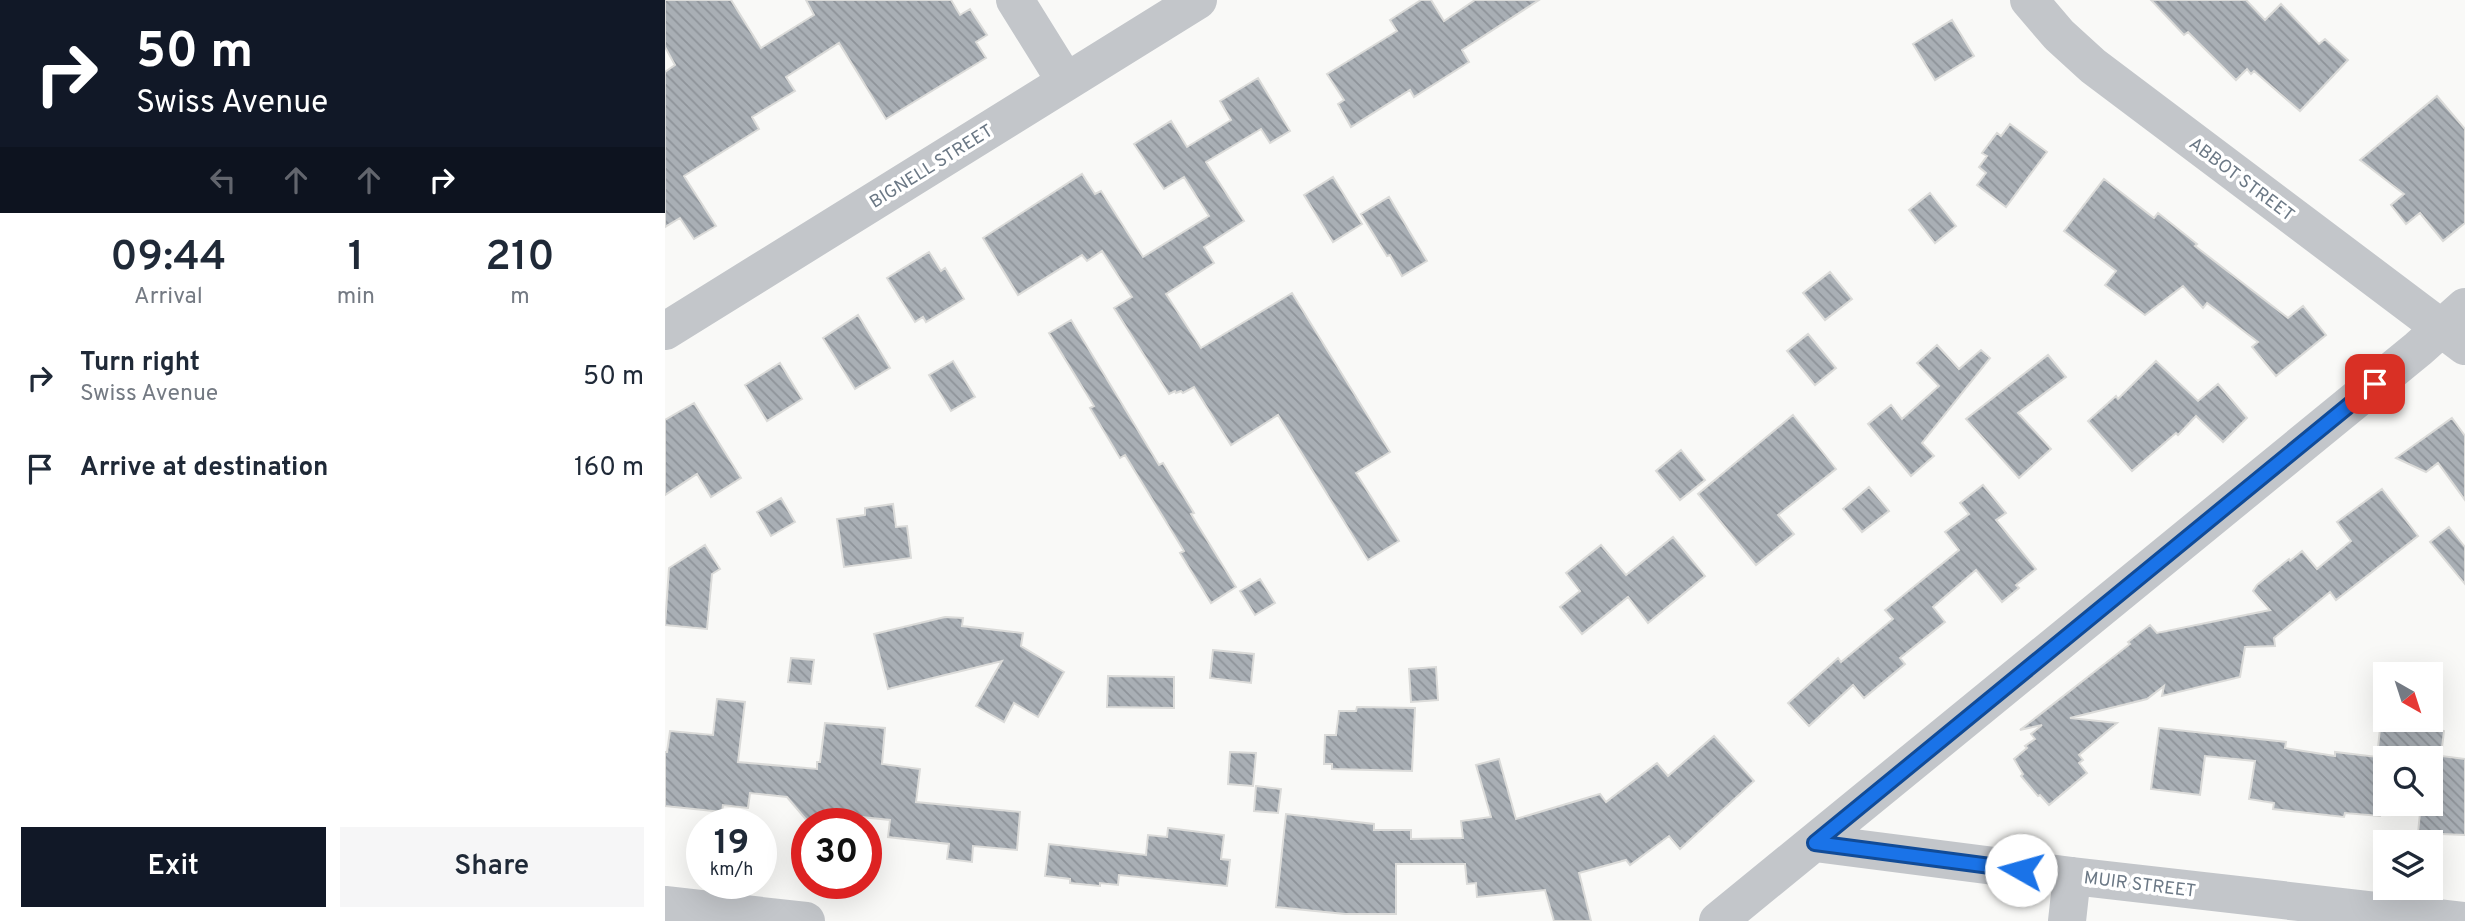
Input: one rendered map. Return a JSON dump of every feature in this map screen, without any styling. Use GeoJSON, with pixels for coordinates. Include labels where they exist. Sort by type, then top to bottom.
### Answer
{"type":"FeatureCollection","features":[{"type":"Feature","properties":{"kind":"street"},"geometry":{"type":"LineString","coordinates":[[1015,0],[1066,82]]}},
{"type":"Feature","properties":{"kind":"street","name":"BIGNELL STREET"},"geometry":{"type":"LineString","coordinates":[[665,331],[1198,0]]}},
{"type":"Feature","properties":{"kind":"street","name":"ABBOT STREET"},"geometry":{"type":"LineString","coordinates":[[2029,0],[2059,35],[2093,66],[2457,327]]}},
{"type":"Feature","properties":{"kind":"street"},"geometry":{"type":"LineString","coordinates":[[1718,921],[2457,327]]}},
{"type":"Feature","properties":{"kind":"street","name":"MUIR STREET"},"geometry":{"type":"LineString","coordinates":[[1815,843],[2072,876],[2465,921]]}},
{"type":"Feature","properties":{"kind":"street"},"geometry":{"type":"LineString","coordinates":[[2067,921],[2072,876]]}},
{"type":"Feature","properties":{"kind":"street"},"geometry":{"type":"LineString","coordinates":[[665,905],[806,921]]}},
{"type":"Feature","properties":{"kind":"building"},"geometry":{"type":"Polygon","coordinates":[[[665,0],[731,0],[761,48],[814,15],[806,0],[951,0],[960,15],[970,9],[987,35],[976,42],[986,58],[886,119],[839,43],[786,77],[795,91],[752,117],[759,129],[684,176],[716,226],[694,239],[680,218],[665,227],[665,72],[675,65],[665,47],[665,0]]]}},
{"type":"Feature","properties":{"kind":"building"},"geometry":{"type":"Polygon","coordinates":[[[1421,0],[1431,0],[1444,21],[1475,0],[1539,0],[1462,50],[1469,62],[1414,97],[1410,90],[1351,127],[1338,104],[1344,100],[1327,74],[1397,31],[1390,20],[1421,0]]]}},
{"type":"Feature","properties":{"kind":"building"},"geometry":{"type":"Polygon","coordinates":[[[2151,0],[2246,0],[2265,20],[2281,4],[2319,44],[2325,39],[2348,60],[2300,111],[2254,71],[2251,74],[2247,69],[2236,80],[2188,32],[2184,35],[2151,0]]]}},
{"type":"Feature","properties":{"kind":"building"},"geometry":{"type":"Polygon","coordinates":[[[1952,20],[1974,56],[1935,80],[1913,44],[1952,20]]]}},
{"type":"Feature","properties":{"kind":"building"},"geometry":{"type":"Polygon","coordinates":[[[1258,78],[1290,131],[1270,143],[1261,129],[1206,162],[1244,221],[1204,247],[1214,263],[1166,294],[1201,348],[1292,293],[1390,452],[1356,473],[1399,541],[1368,560],[1278,415],[1231,445],[1194,387],[1183,393],[1175,391],[1169,394],[1114,308],[1132,297],[1102,251],[1087,261],[1082,255],[1018,295],[983,238],[1082,174],[1095,194],[1101,191],[1143,257],[1209,216],[1184,177],[1164,189],[1134,144],[1171,121],[1187,147],[1231,120],[1220,101],[1258,78]]]}},
{"type":"Feature","properties":{"kind":"building"},"geometry":{"type":"Polygon","coordinates":[[[2437,96],[2465,129],[2465,223],[2443,241],[2420,213],[2406,224],[2391,205],[2404,194],[2360,160],[2437,96]]]}},
{"type":"Feature","properties":{"kind":"building"},"geometry":{"type":"Polygon","coordinates":[[[2010,124],[2047,152],[2006,207],[1977,185],[1986,173],[1979,167],[1987,156],[1982,153],[1997,133],[2001,136],[2010,124]]]}},
{"type":"Feature","properties":{"kind":"building"},"geometry":{"type":"Polygon","coordinates":[[[1333,177],[1362,224],[1333,242],[1304,195],[1333,177]]]}},
{"type":"Feature","properties":{"kind":"building"},"geometry":{"type":"Polygon","coordinates":[[[2104,179],[2154,218],[2158,213],[2197,244],[2195,246],[2288,318],[2303,306],[2326,335],[2276,376],[2252,347],[2258,342],[2207,303],[2203,308],[2183,286],[2145,315],[2105,285],[2116,271],[2064,231],[2104,179]]]}},
{"type":"Feature","properties":{"kind":"building"},"geometry":{"type":"Polygon","coordinates":[[[1930,193],[1956,226],[1935,243],[1909,210],[1930,193]]]}},
{"type":"Feature","properties":{"kind":"building"},"geometry":{"type":"Polygon","coordinates":[[[1389,197],[1427,261],[1402,276],[1361,214],[1389,197]]]}},
{"type":"Feature","properties":{"kind":"building"},"geometry":{"type":"Polygon","coordinates":[[[929,252],[941,271],[945,268],[964,299],[926,322],[923,317],[915,322],[887,278],[929,252]]]}},
{"type":"Feature","properties":{"kind":"building"},"geometry":{"type":"Polygon","coordinates":[[[1830,272],[1852,299],[1825,320],[1803,293],[1830,272]]]}},
{"type":"Feature","properties":{"kind":"building"},"geometry":{"type":"Polygon","coordinates":[[[858,315],[890,368],[855,389],[823,338],[858,315]]]}},
{"type":"Feature","properties":{"kind":"building"},"geometry":{"type":"Polygon","coordinates":[[[1071,320],[1159,465],[1163,463],[1194,513],[1191,514],[1236,587],[1211,603],[1180,553],[1184,551],[1125,455],[1120,458],[1090,408],[1094,406],[1049,333],[1071,320]]]}},
{"type":"Feature","properties":{"kind":"building"},"geometry":{"type":"Polygon","coordinates":[[[1808,334],[1836,368],[1815,385],[1787,351],[1808,334]]]}},
{"type":"Feature","properties":{"kind":"building"},"geometry":{"type":"Polygon","coordinates":[[[1937,345],[1959,369],[1981,350],[1990,358],[1922,443],[1934,456],[1911,476],[1868,424],[1891,405],[1902,419],[1939,386],[1917,363],[1937,345]]]}},
{"type":"Feature","properties":{"kind":"building"},"geometry":{"type":"Polygon","coordinates":[[[2048,355],[2066,377],[2018,413],[2051,449],[2019,478],[1966,419],[2048,355]]]}},
{"type":"Feature","properties":{"kind":"building"},"geometry":{"type":"Polygon","coordinates":[[[953,361],[975,397],[951,411],[929,375],[953,361]]]}},
{"type":"Feature","properties":{"kind":"building"},"geometry":{"type":"Polygon","coordinates":[[[2156,361],[2198,401],[2218,384],[2247,418],[2223,442],[2196,416],[2178,435],[2176,433],[2132,471],[2088,421],[2116,396],[2118,399],[2156,361]]]}},
{"type":"Feature","properties":{"kind":"building"},"geometry":{"type":"Polygon","coordinates":[[[780,363],[802,399],[767,421],[745,385],[780,363]]]}},
{"type":"Feature","properties":{"kind":"building"},"geometry":{"type":"Polygon","coordinates":[[[694,403],[741,478],[711,497],[697,474],[665,495],[665,420],[694,403]]]}},
{"type":"Feature","properties":{"kind":"building"},"geometry":{"type":"Polygon","coordinates":[[[1793,415],[1836,469],[1778,515],[1794,534],[1756,565],[1698,494],[1793,415]]]}},
{"type":"Feature","properties":{"kind":"building"},"geometry":{"type":"Polygon","coordinates":[[[2452,418],[2465,436],[2465,500],[2438,463],[2426,472],[2396,458],[2452,418]]]}},
{"type":"Feature","properties":{"kind":"building"},"geometry":{"type":"Polygon","coordinates":[[[1681,450],[1705,480],[1680,500],[1656,471],[1681,450]]]}},
{"type":"Feature","properties":{"kind":"building"},"geometry":{"type":"Polygon","coordinates":[[[1983,485],[2006,513],[1996,520],[2036,569],[2016,585],[2019,588],[2002,602],[1976,570],[1933,607],[1945,622],[1900,658],[1905,664],[1864,698],[1853,685],[1809,726],[1788,703],[1838,658],[1841,662],[1893,619],[1885,610],[1959,550],[1945,532],[1969,514],[1960,503],[1983,485]]]}},
{"type":"Feature","properties":{"kind":"building"},"geometry":{"type":"Polygon","coordinates":[[[1869,487],[1889,511],[1862,532],[1843,509],[1869,487]]]}},
{"type":"Feature","properties":{"kind":"building"},"geometry":{"type":"Polygon","coordinates":[[[2382,489],[2418,536],[2336,600],[2330,592],[2274,638],[2275,646],[2245,647],[2240,677],[2162,696],[2164,686],[2147,699],[2070,718],[2117,723],[2079,755],[2083,760],[2079,763],[2087,773],[2049,805],[2021,776],[2023,774],[2014,759],[2035,739],[2031,734],[2042,725],[2020,730],[2130,644],[2128,642],[2150,625],[2157,633],[2270,610],[2253,591],[2257,585],[2302,551],[2317,569],[2351,541],[2337,522],[2382,489]]]}},
{"type":"Feature","properties":{"kind":"building"},"geometry":{"type":"Polygon","coordinates":[[[781,498],[795,522],[771,536],[757,512],[781,498]]]}},
{"type":"Feature","properties":{"kind":"building"},"geometry":{"type":"Polygon","coordinates":[[[893,504],[896,527],[907,526],[911,558],[844,567],[837,519],[865,515],[865,508],[893,504]]]}},
{"type":"Feature","properties":{"kind":"building"},"geometry":{"type":"Polygon","coordinates":[[[2449,527],[2465,547],[2465,584],[2430,542],[2449,527]]]}},
{"type":"Feature","properties":{"kind":"building"},"geometry":{"type":"Polygon","coordinates":[[[1673,537],[1705,576],[1648,623],[1628,597],[1582,634],[1560,607],[1580,591],[1566,573],[1601,545],[1626,575],[1673,537]]]}},
{"type":"Feature","properties":{"kind":"building"},"geometry":{"type":"Polygon","coordinates":[[[705,545],[720,569],[712,574],[707,629],[665,625],[669,568],[705,545]]]}},
{"type":"Feature","properties":{"kind":"building"},"geometry":{"type":"Polygon","coordinates":[[[1260,579],[1275,603],[1255,615],[1240,591],[1260,579]]]}},
{"type":"Feature","properties":{"kind":"building"},"geometry":{"type":"Polygon","coordinates":[[[945,617],[963,618],[962,626],[1023,633],[1021,646],[1064,672],[1038,717],[1014,703],[1004,722],[976,706],[1002,661],[888,689],[874,634],[945,617]]]}},
{"type":"Feature","properties":{"kind":"building"},"geometry":{"type":"Polygon","coordinates":[[[1213,650],[1254,654],[1251,683],[1210,678],[1213,650]]]}},
{"type":"Feature","properties":{"kind":"building"},"geometry":{"type":"Polygon","coordinates":[[[791,658],[814,660],[811,684],[788,682],[791,658]]]}},
{"type":"Feature","properties":{"kind":"building"},"geometry":{"type":"Polygon","coordinates":[[[1436,667],[1438,700],[1411,702],[1409,669],[1436,667]]]}},
{"type":"Feature","properties":{"kind":"building"},"geometry":{"type":"Polygon","coordinates":[[[1108,676],[1174,677],[1174,708],[1107,707],[1108,676]]]}},
{"type":"Feature","properties":{"kind":"building"},"geometry":{"type":"Polygon","coordinates":[[[717,699],[745,702],[738,762],[817,769],[825,723],[885,728],[882,764],[920,769],[916,802],[1020,812],[1017,850],[973,846],[972,862],[947,859],[949,844],[888,837],[890,820],[882,819],[882,808],[796,808],[787,797],[750,793],[748,808],[723,805],[723,808],[665,806],[665,752],[670,731],[713,735],[717,699]]]}},
{"type":"Feature","properties":{"kind":"building"},"geometry":{"type":"Polygon","coordinates":[[[1357,707],[1415,708],[1412,771],[1332,769],[1332,764],[1324,764],[1325,735],[1336,735],[1339,711],[1356,711],[1357,707]]]}},
{"type":"Feature","properties":{"kind":"building"},"geometry":{"type":"Polygon","coordinates":[[[2159,728],[2286,742],[2285,748],[2335,756],[2335,752],[2373,757],[2373,815],[2345,813],[2344,817],[2273,809],[2274,803],[2249,799],[2255,761],[2205,756],[2200,795],[2151,789],[2159,728]]]}},
{"type":"Feature","properties":{"kind":"building"},"geometry":{"type":"Polygon","coordinates":[[[2444,731],[2442,746],[2378,746],[2380,732],[2444,731]]]}},
{"type":"Feature","properties":{"kind":"building"},"geometry":{"type":"Polygon","coordinates":[[[1714,736],[1754,781],[1680,849],[1669,836],[1630,865],[1626,860],[1579,873],[1591,921],[1554,921],[1545,890],[1477,897],[1476,883],[1467,884],[1465,864],[1396,864],[1396,914],[1345,914],[1276,907],[1286,814],[1374,824],[1374,830],[1411,830],[1411,839],[1463,838],[1461,821],[1491,817],[1476,765],[1499,759],[1516,819],[1600,794],[1606,802],[1657,763],[1668,776],[1714,736]]]}},
{"type":"Feature","properties":{"kind":"building"},"geometry":{"type":"Polygon","coordinates":[[[1230,752],[1256,753],[1253,786],[1228,784],[1230,752]]]}},
{"type":"Feature","properties":{"kind":"building"},"geometry":{"type":"Polygon","coordinates":[[[2443,756],[2465,759],[2465,835],[2443,834],[2443,830],[2418,830],[2420,816],[2443,816],[2443,756]]]}},
{"type":"Feature","properties":{"kind":"building"},"geometry":{"type":"Polygon","coordinates":[[[1256,786],[1281,789],[1278,813],[1254,811],[1256,786]]]}},
{"type":"Feature","properties":{"kind":"building"},"geometry":{"type":"Polygon","coordinates":[[[1168,828],[1224,835],[1221,859],[1230,860],[1227,886],[1119,875],[1118,885],[1100,883],[1100,886],[1070,883],[1070,879],[1045,876],[1049,844],[1146,855],[1148,835],[1167,837],[1168,828]]]}},
{"type":"Feature","properties":{"kind":"route"},"geometry":{"type":"LineString","coordinates":[[2021,870],[1815,843],[2375,384]]}}]}
